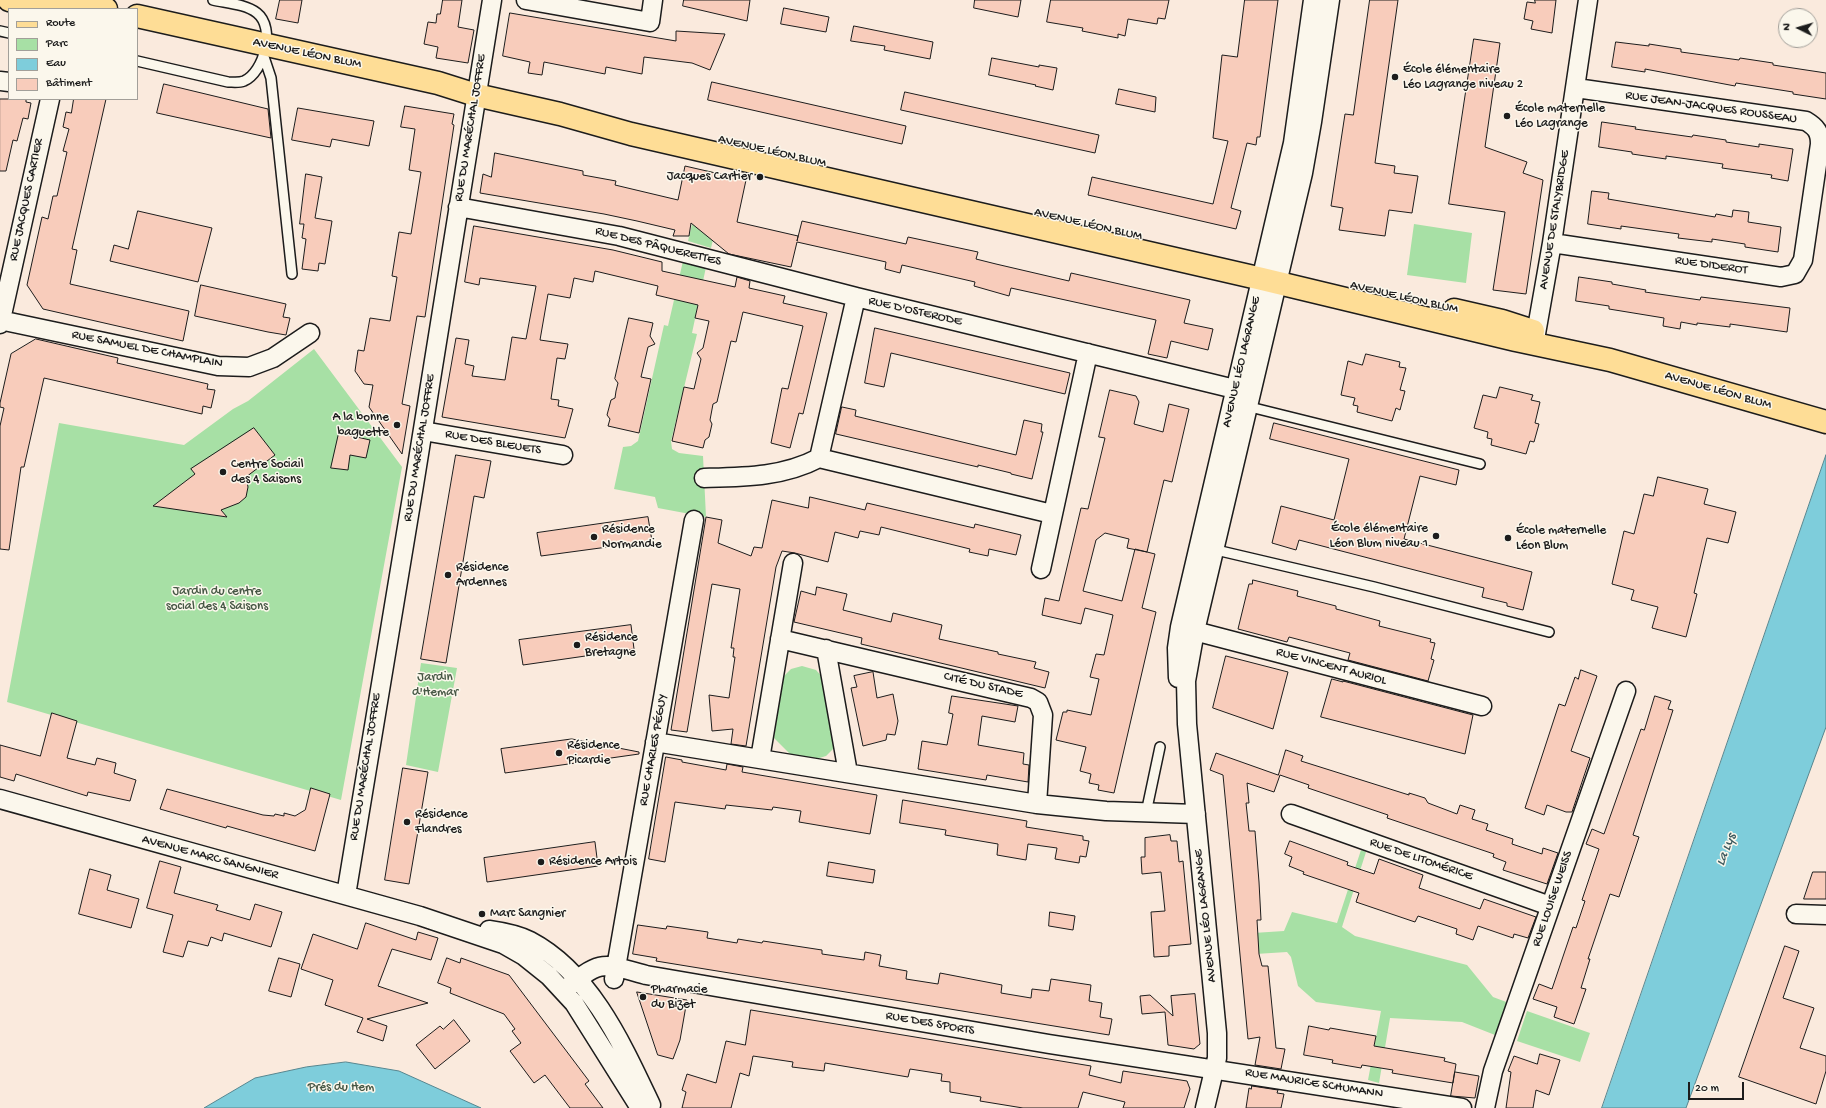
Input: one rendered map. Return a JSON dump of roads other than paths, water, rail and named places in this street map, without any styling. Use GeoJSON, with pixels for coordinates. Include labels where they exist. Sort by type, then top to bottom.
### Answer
{"type":"FeatureCollection","features":[{"type":"Feature","properties":{"kind":"main road"},"geometry":{"type":"LineString","coordinates":[[9,0],[45,8]]}},
{"type":"Feature","properties":{"kind":"main road"},"geometry":{"type":"LineString","coordinates":[[70,3],[100,8]]}},
{"type":"Feature","properties":{"kind":"main road","name":"AVENUE LÉON BLUM"},"geometry":{"type":"LineString","coordinates":[[138,16],[264,51],[436,95],[476,95],[560,114],[631,134],[1271,275],[1502,321],[1535,338],[1826,422]]}},
{"type":"Feature","properties":{"kind":"main road","name":"AVENUE LÉON BLUM"},"geometry":{"type":"LineString","coordinates":[[138,28],[264,51]]}},
{"type":"Feature","properties":{"kind":"street","name":"RUE DU MARÉCHAL JOFFRE"},"geometry":{"type":"LineString","coordinates":[[346,895],[423,431],[492,0]]}},
{"type":"Feature","properties":{"kind":"street"},"geometry":{"type":"LineString","coordinates":[[526,0],[650,22],[653,0]]}},
{"type":"Feature","properties":{"kind":"street","name":"AVENUE LÉO LAGRANGE"},"geometry":{"type":"LineString","coordinates":[[1271,275],[1293,143],[1313,0]]}},
{"type":"Feature","properties":{"kind":"street","name":"AVENUE LÉO LAGRANGE"},"geometry":{"type":"LineString","coordinates":[[1205,1108],[1218,1052],[1187,724],[1186,681],[1188,629],[1271,275],[1309,140],[1330,0]]}},
{"type":"Feature","properties":{"kind":"street","name":"AVENUE DE STALYBRIDGE"},"geometry":{"type":"LineString","coordinates":[[1535,338],[1552,243],[1588,0]]}},
{"type":"Feature","properties":{"kind":"street","name":"RUE JEAN-JACQUES ROUSSEAU"},"geometry":{"type":"LineString","coordinates":[[1576,88],[1806,121],[1817,130],[1820,137],[1812,203]]}},
{"type":"Feature","properties":{"kind":"street","name":"RUE JACQUES CARTIER"},"geometry":{"type":"LineString","coordinates":[[0,322],[50,100]]}},
{"type":"Feature","properties":{"kind":"street","name":"RUE DIDEROT"},"geometry":{"type":"LineString","coordinates":[[1552,243],[1789,277],[1795,274],[1803,260],[1812,203]]}},
{"type":"Feature","properties":{"kind":"street","name":"RUE DES PÂQUERETTES"},"geometry":{"type":"LineString","coordinates":[[458,207],[619,236],[856,298]]}},
{"type":"Feature","properties":{"kind":"street","name":"RUE D'OSTERODE"},"geometry":{"type":"LineString","coordinates":[[819,458],[856,298],[1088,353],[1242,398]]}},
{"type":"Feature","properties":{"kind":"street","name":"RUE SAMUEL DE CHAMPLAIN"},"geometry":{"type":"LineString","coordinates":[[0,322],[218,366],[250,367],[273,358],[310,332]]}},
{"type":"Feature","properties":{"kind":"street"},"geometry":{"type":"LineString","coordinates":[[1041,569],[1088,353]]}},
{"type":"Feature","properties":{"kind":"street","name":"RUE DES BLEUETS"},"geometry":{"type":"LineString","coordinates":[[423,431],[563,455]]}},
{"type":"Feature","properties":{"kind":"street"},"geometry":{"type":"LineString","coordinates":[[704,478],[746,477],[781,472],[805,465],[819,458],[1052,514]]}},
{"type":"Feature","properties":{"kind":"street","name":"RUE CHARLES PÉGUY"},"geometry":{"type":"LineString","coordinates":[[615,973],[694,520]]}},
{"type":"Feature","properties":{"kind":"street"},"geometry":{"type":"LineString","coordinates":[[760,758],[793,563]]}},
{"type":"Feature","properties":{"kind":"street","name":"RUE VINCENT AURIOL"},"geometry":{"type":"LineString","coordinates":[[1188,629],[1482,706]]}},
{"type":"Feature","properties":{"kind":"street","name":"CITÉ DU STADE"},"geometry":{"type":"LineString","coordinates":[[780,639],[1031,698],[1038,702],[1043,715],[1038,804]]}},
{"type":"Feature","properties":{"kind":"street"},"geometry":{"type":"LineString","coordinates":[[826,649],[848,773]]}},
{"type":"Feature","properties":{"kind":"street","name":"RUE LOUISE WEISS"},"geometry":{"type":"LineString","coordinates":[[1485,1108],[1493,1071],[1626,691]]}},
{"type":"Feature","properties":{"kind":"street"},"geometry":{"type":"LineString","coordinates":[[655,742],[1038,804],[1146,813],[1196,814]]}},
{"type":"Feature","properties":{"kind":"street","name":"AVENUE MARC SANGNIER"},"geometry":{"type":"LineString","coordinates":[[0,799],[420,916],[503,944],[524,956],[549,976],[568,997],[640,1108]]}},
{"type":"Feature","properties":{"kind":"street","name":"RUE DE LITOMÉRICE"},"geometry":{"type":"LineString","coordinates":[[1291,814],[1550,906]]}},
{"type":"Feature","properties":{"kind":"street"},"geometry":{"type":"LineString","coordinates":[[1796,914],[1826,915]]}},
{"type":"Feature","properties":{"kind":"street","name":"AVENUE MARC SANGNIER"},"geometry":{"type":"LineString","coordinates":[[420,916],[506,933],[529,940],[550,953],[583,986],[607,1020],[652,1108]]}},
{"type":"Feature","properties":{"kind":"street","name":"RUE DES SPORTS"},"geometry":{"type":"LineString","coordinates":[[568,997],[583,986],[600,966],[615,973],[646,975],[1049,1044],[1215,1068]]}},
{"type":"Feature","properties":{"kind":"street","name":"RUE MAURICE SCHUMANN"},"geometry":{"type":"LineString","coordinates":[[1215,1068],[1462,1108]]}},
{"type":"Feature","properties":{"kind":"lane"},"geometry":{"type":"LineString","coordinates":[[213,0],[248,8],[259,14],[263,21],[265,29],[264,51],[271,78],[292,274]]}},
{"type":"Feature","properties":{"kind":"lane","name":"AVENUE LÉON BLUM"},"geometry":{"type":"LineString","coordinates":[[138,61],[237,82],[243,81],[252,75],[264,51]]}},
{"type":"Feature","properties":{"kind":"lane"},"geometry":{"type":"LineString","coordinates":[[1242,398],[1480,464]]}},
{"type":"Feature","properties":{"kind":"lane"},"geometry":{"type":"LineString","coordinates":[[1207,548],[1380,589],[1549,632]]}},
{"type":"Feature","properties":{"kind":"lane"},"geometry":{"type":"LineString","coordinates":[[1146,813],[1160,747]]}},
{"type":"Feature","properties":{"kind":"water","name":"La Lys"},"geometry":{"type":"Polygon","coordinates":[[[1826,455],[1826,727],[1686,1108],[1602,1108],[1826,455]]]}},
{"type":"Feature","properties":{"kind":"water","name":"Prés du Hem"},"geometry":{"type":"Polygon","coordinates":[[[346,1062],[399,1071],[481,1108],[204,1108],[255,1078],[306,1067],[346,1062]]]}},
{"type":"Feature","properties":{"kind":"place","name":"École élémentaire Léo Lagrange niveau 2"},"geometry":{"type":"Point","coordinates":[1395,77]}},
{"type":"Feature","properties":{"kind":"place","name":"École maternelle Léo Lagrange"},"geometry":{"type":"Point","coordinates":[1507,116]}},
{"type":"Feature","properties":{"kind":"place","name":"Jacques Cartier"},"geometry":{"type":"Point","coordinates":[760,177]}},
{"type":"Feature","properties":{"kind":"place","name":"A la bonne baguette"},"geometry":{"type":"Point","coordinates":[397,425]}},
{"type":"Feature","properties":{"kind":"place","name":"Centre Sociail des 4 Saisons"},"geometry":{"type":"Point","coordinates":[223,472]}},
{"type":"Feature","properties":{"kind":"place","name":"École élémentaire Léon Blum niveau 1"},"geometry":{"type":"Point","coordinates":[1436,536]}},
{"type":"Feature","properties":{"kind":"place","name":"Résidence Normandie"},"geometry":{"type":"Point","coordinates":[594,537]}},
{"type":"Feature","properties":{"kind":"place","name":"École maternelle Léon Blum"},"geometry":{"type":"Point","coordinates":[1508,538]}},
{"type":"Feature","properties":{"kind":"place","name":"Résidence Ardennes"},"geometry":{"type":"Point","coordinates":[448,575]}},
{"type":"Feature","properties":{"kind":"place","name":"Résidence Bretagne"},"geometry":{"type":"Point","coordinates":[577,645]}},
{"type":"Feature","properties":{"kind":"place","name":"Résidence Picardie"},"geometry":{"type":"Point","coordinates":[559,753]}},
{"type":"Feature","properties":{"kind":"place","name":"Résidence Flandres"},"geometry":{"type":"Point","coordinates":[407,822]}},
{"type":"Feature","properties":{"kind":"place","name":"Résidence Artois"},"geometry":{"type":"Point","coordinates":[541,862]}},
{"type":"Feature","properties":{"kind":"place","name":"Marc Sangnier"},"geometry":{"type":"Point","coordinates":[482,914]}},
{"type":"Feature","properties":{"kind":"place","name":"Pharmacie du Bizet"},"geometry":{"type":"Point","coordinates":[643,997]}},
{"type":"Feature","properties":{"kind":"park label","name":"Jardin du centre social des 4 Saisons"},"geometry":{"type":"Point","coordinates":[217,600]}},
{"type":"Feature","properties":{"kind":"park label","name":"Jardin d'Hemar"},"geometry":{"type":"Point","coordinates":[435,686]}}]}
